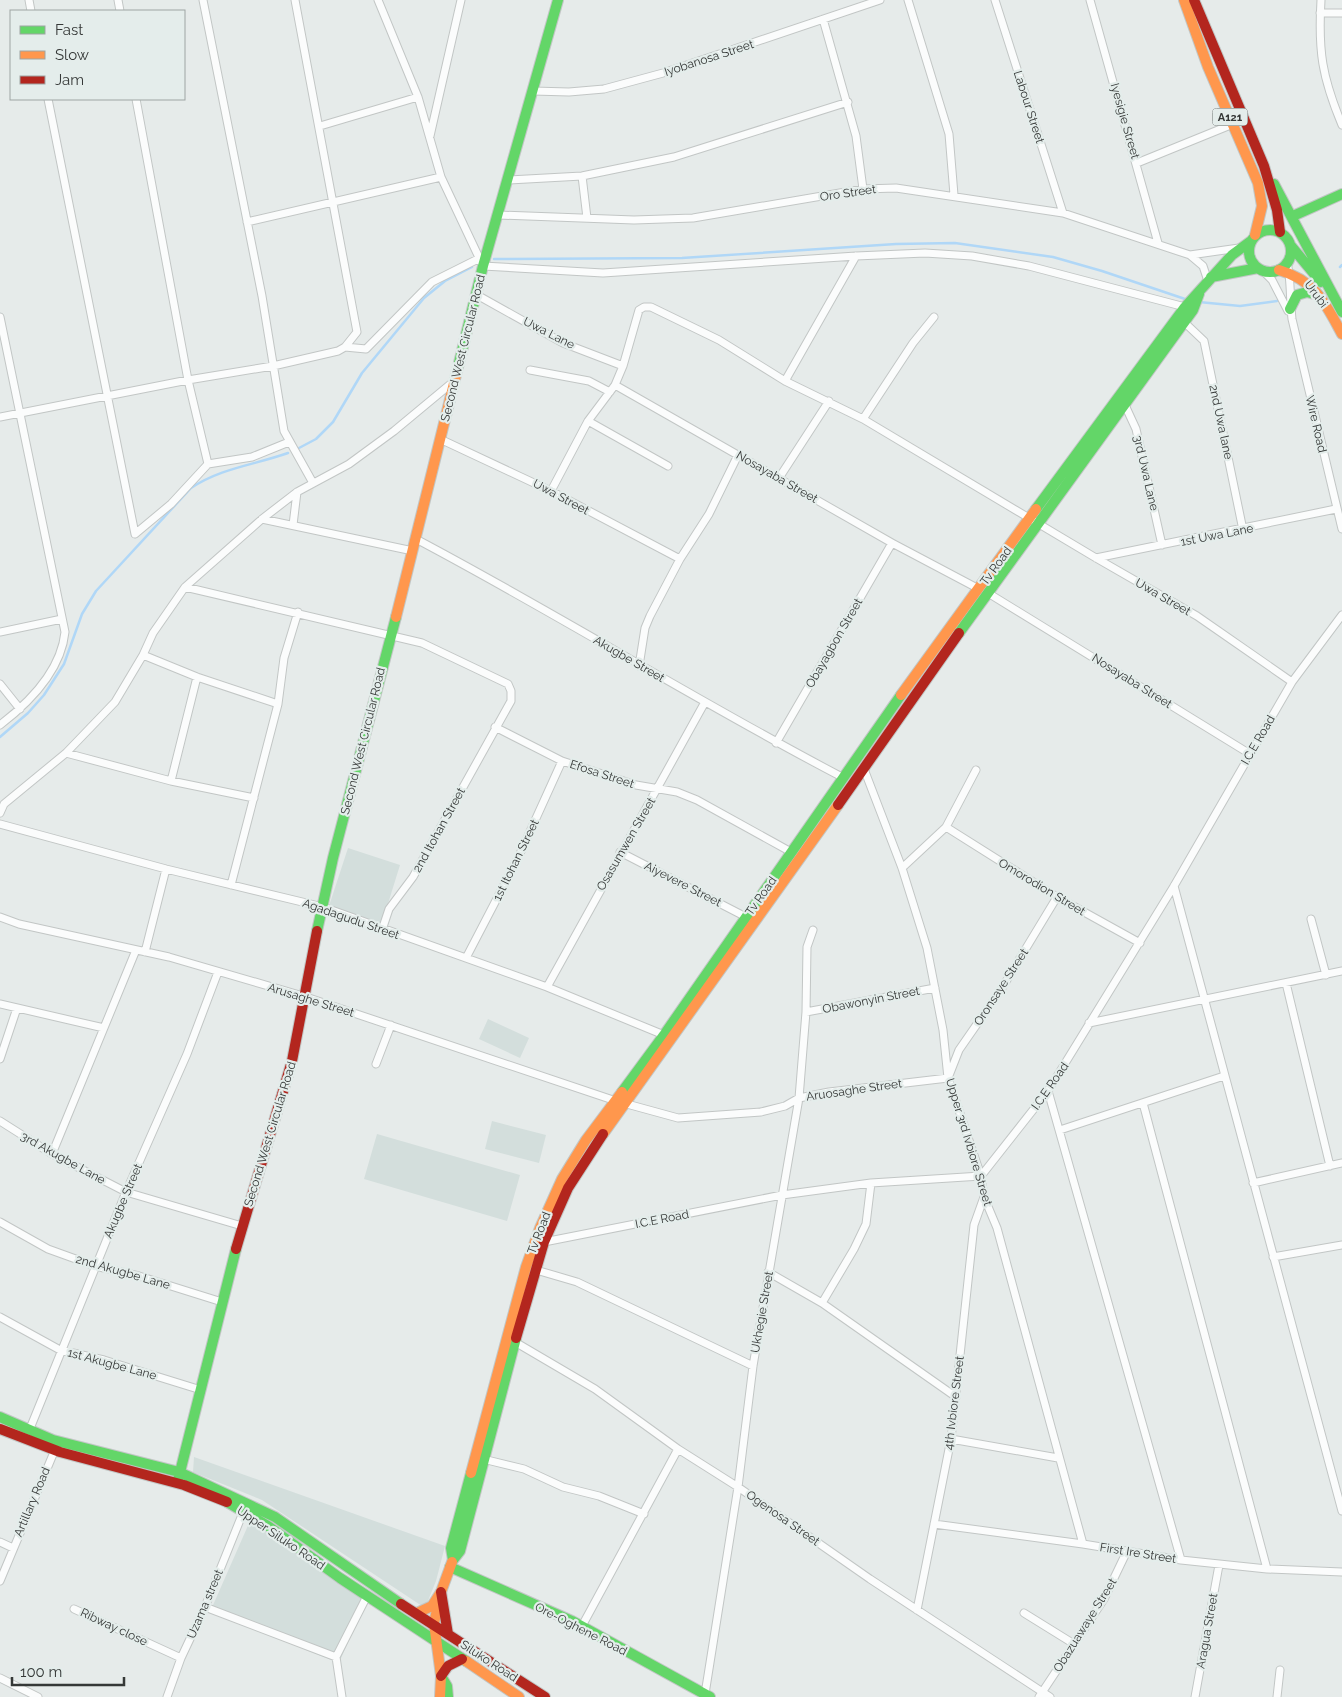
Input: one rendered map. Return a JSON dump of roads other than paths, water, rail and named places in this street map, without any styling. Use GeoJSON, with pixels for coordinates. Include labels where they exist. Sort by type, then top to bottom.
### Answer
{"type":"FeatureCollection","features":[{"type":"Feature","properties":{"kind":"main road","name":"Second West Circular Road"},"geometry":{"type":"LineString","coordinates":[[177,1483],[242,1226],[292,1061],[303,996],[323,908],[390,634],[413,551],[477,295],[481,262],[499,215],[558,0]]}},
{"type":"Feature","properties":{"kind":"main road","name":"A121"},"geometry":{"type":"LineString","coordinates":[[1184,0],[1208,67],[1252,167],[1261,199],[1260,221],[1253,238],[1249,256],[1261,270]]}},
{"type":"Feature","properties":{"kind":"main road","name":"A121"},"geometry":{"type":"LineString","coordinates":[[1194,0],[1264,166],[1277,210],[1280,232],[1289,240],[1291,246],[1329,291]]}},
{"type":"Feature","properties":{"kind":"main road","name":"A121"},"geometry":{"type":"LineString","coordinates":[[1264,166],[1293,216],[1329,291],[1341,311]]}},
{"type":"Feature","properties":{"kind":"main road"},"geometry":{"type":"LineString","coordinates":[[1293,216],[1342,194]]}},
{"type":"Feature","properties":{"kind":"main road"},"geometry":{"type":"LineString","coordinates":[[1253,238],[1267,230],[1280,232]]}},
{"type":"Feature","properties":{"kind":"main road","name":"Tv Road"},"geometry":{"type":"LineString","coordinates":[[1035,520],[1112,404],[1185,307],[1199,294],[1226,259],[1253,238]]}},
{"type":"Feature","properties":{"kind":"main road"},"geometry":{"type":"LineString","coordinates":[[1289,268],[1291,246]]}},
{"type":"Feature","properties":{"kind":"main road","name":"Urubi"},"geometry":{"type":"LineString","coordinates":[[1261,270],[1289,268],[1309,281],[1342,334]]}},
{"type":"Feature","properties":{"kind":"main road"},"geometry":{"type":"LineString","coordinates":[[1210,279],[1261,270]]}},
{"type":"Feature","properties":{"kind":"main road"},"geometry":{"type":"LineString","coordinates":[[1291,314],[1297,295],[1307,292],[1318,294]]}},
{"type":"Feature","properties":{"kind":"main road","name":"Tv Road"},"geometry":{"type":"LineString","coordinates":[[451,1564],[451,1548],[514,1311],[540,1228],[562,1179],[586,1140],[620,1103],[864,769],[984,591],[1193,310],[1199,294]]}},
{"type":"Feature","properties":{"kind":"main road","name":"Tv Road"},"geometry":{"type":"LineString","coordinates":[[441,1676],[434,1623],[441,1592],[451,1564],[460,1551],[483,1459],[544,1242],[568,1188],[664,1035],[842,777],[878,727],[984,591]]}},
{"type":"Feature","properties":{"kind":"main road"},"geometry":{"type":"LineString","coordinates":[[878,727],[890,732]]}},
{"type":"Feature","properties":{"kind":"main road","name":"Upper Siluko Road"},"geometry":{"type":"LineString","coordinates":[[0,1417],[29,1432],[80,1448],[179,1472],[275,1517],[417,1614],[434,1623]]}},
{"type":"Feature","properties":{"kind":"main road","name":"Upper Siluko Road"},"geometry":{"type":"LineString","coordinates":[[0,1429],[24,1441],[54,1452],[177,1483],[244,1510],[367,1596],[435,1640]]}},
{"type":"Feature","properties":{"kind":"main road","name":"Ore-Oghene Road"},"geometry":{"type":"LineString","coordinates":[[451,1564],[582,1626],[708,1696]]}},
{"type":"Feature","properties":{"kind":"main road"},"geometry":{"type":"LineString","coordinates":[[417,1614],[432,1606],[441,1592]]}},
{"type":"Feature","properties":{"kind":"main road"},"geometry":{"type":"LineString","coordinates":[[441,1592],[448,1634]]}},
{"type":"Feature","properties":{"kind":"main road","name":"Siluko Road"},"geometry":{"type":"LineString","coordinates":[[434,1623],[545,1697]]}},
{"type":"Feature","properties":{"kind":"main road","name":"Siluko Road"},"geometry":{"type":"LineString","coordinates":[[435,1640],[520,1697]]}},
{"type":"Feature","properties":{"kind":"main road"},"geometry":{"type":"LineString","coordinates":[[440,1697],[441,1676],[448,1666],[462,1659]]}},
{"type":"Feature","properties":{"kind":"main road"},"geometry":{"type":"LineString","coordinates":[[441,1676],[447,1686],[448,1697]]}},
{"type":"Feature","properties":{"kind":"street"},"geometry":{"type":"LineString","coordinates":[[203,0],[262,296],[284,431],[313,483]]}},
{"type":"Feature","properties":{"kind":"street"},"geometry":{"type":"LineString","coordinates":[[295,0],[357,332],[345,347]]}},
{"type":"Feature","properties":{"kind":"street"},"geometry":{"type":"LineString","coordinates":[[378,0],[418,97],[441,177],[481,262]]}},
{"type":"Feature","properties":{"kind":"street"},"geometry":{"type":"LineString","coordinates":[[430,136],[461,0]]}},
{"type":"Feature","properties":{"kind":"street","name":"Iyobanosa Street"},"geometry":{"type":"LineString","coordinates":[[533,91],[569,92],[604,89],[663,73],[880,0]]}},
{"type":"Feature","properties":{"kind":"street"},"geometry":{"type":"LineString","coordinates":[[908,0],[949,134],[954,195]]}},
{"type":"Feature","properties":{"kind":"street","name":"Labour Street"},"geometry":{"type":"LineString","coordinates":[[995,0],[1063,213]]}},
{"type":"Feature","properties":{"kind":"street","name":"Iyesigie Street"},"geometry":{"type":"LineString","coordinates":[[1090,0],[1138,163],[1158,243]]}},
{"type":"Feature","properties":{"kind":"street"},"geometry":{"type":"LineString","coordinates":[[1321,0],[1320,51],[1323,72],[1342,125]]}},
{"type":"Feature","properties":{"kind":"street"},"geometry":{"type":"LineString","coordinates":[[1320,13],[1342,13]]}},
{"type":"Feature","properties":{"kind":"street"},"geometry":{"type":"LineString","coordinates":[[823,19],[848,102],[856,136],[863,190]]}},
{"type":"Feature","properties":{"kind":"street"},"geometry":{"type":"LineString","coordinates":[[320,126],[418,97]]}},
{"type":"Feature","properties":{"kind":"street"},"geometry":{"type":"LineString","coordinates":[[48,100],[135,534],[171,504],[208,464],[252,457],[289,442]]}},
{"type":"Feature","properties":{"kind":"street"},"geometry":{"type":"LineString","coordinates":[[136,100],[188,380],[208,464]]}},
{"type":"Feature","properties":{"kind":"street"},"geometry":{"type":"LineString","coordinates":[[509,180],[582,176],[674,157],[848,102]]}},
{"type":"Feature","properties":{"kind":"street"},"geometry":{"type":"LineString","coordinates":[[1138,163],[1233,124]]}},
{"type":"Feature","properties":{"kind":"street"},"geometry":{"type":"LineString","coordinates":[[582,176],[587,218]]}},
{"type":"Feature","properties":{"kind":"street"},"geometry":{"type":"LineString","coordinates":[[247,222],[441,177]]}},
{"type":"Feature","properties":{"kind":"street","name":"Oro Street"},"geometry":{"type":"LineString","coordinates":[[499,215],[587,218],[693,218],[863,190],[896,188],[954,195],[990,203],[1063,213],[1190,255],[1203,266],[1210,279]]}},
{"type":"Feature","properties":{"kind":"street","name":"Oro Street"},"geometry":{"type":"LineString","coordinates":[[1190,255],[1239,248]]}},
{"type":"Feature","properties":{"kind":"street"},"geometry":{"type":"LineString","coordinates":[[0,417],[188,380],[273,366],[345,347],[366,349],[432,282],[481,262],[603,273],[856,256],[925,253],[972,256],[1029,266],[1185,307]]}},
{"type":"Feature","properties":{"kind":"street"},"geometry":{"type":"LineString","coordinates":[[785,382],[856,256]]}},
{"type":"Feature","properties":{"kind":"street","name":"Wire Road"},"geometry":{"type":"LineString","coordinates":[[1289,268],[1288,288],[1291,314],[1342,530]]}},
{"type":"Feature","properties":{"kind":"street","name":"Wire Road"},"geometry":{"type":"LineString","coordinates":[[1261,270],[1272,280],[1291,314]]}},
{"type":"Feature","properties":{"kind":"street","name":"Uwa Lane"},"geometry":{"type":"LineString","coordinates":[[477,295],[564,342],[623,366]]}},
{"type":"Feature","properties":{"kind":"street","name":"Uwa Street"},"geometry":{"type":"LineString","coordinates":[[623,366],[639,310],[644,307],[651,307],[720,340],[785,382],[829,401],[863,419],[1197,616],[1292,682]]}},
{"type":"Feature","properties":{"kind":"street"},"geometry":{"type":"LineString","coordinates":[[0,317],[18,414],[65,632],[60,655],[54,667],[20,709],[0,725]]}},
{"type":"Feature","properties":{"kind":"street"},"geometry":{"type":"LineString","coordinates":[[863,419],[913,343],[934,317]]}},
{"type":"Feature","properties":{"kind":"street","name":"2nd Uwa lane"},"geometry":{"type":"LineString","coordinates":[[1184,322],[1204,341],[1243,530]]}},
{"type":"Feature","properties":{"kind":"street"},"geometry":{"type":"LineString","coordinates":[[551,491],[588,421],[615,385],[623,366]]}},
{"type":"Feature","properties":{"kind":"street"},"geometry":{"type":"LineString","coordinates":[[530,370],[589,381],[610,392]]}},
{"type":"Feature","properties":{"kind":"street"},"geometry":{"type":"LineString","coordinates":[[0,813],[9,799],[66,753],[115,702],[143,655],[153,633],[185,587],[262,519],[297,492],[349,464],[454,382]]}},
{"type":"Feature","properties":{"kind":"street","name":"Nosayaba Street"},"geometry":{"type":"LineString","coordinates":[[615,385],[892,543],[984,591],[1250,754]]}},
{"type":"Feature","properties":{"kind":"street"},"geometry":{"type":"LineString","coordinates":[[779,478],[829,401]]}},
{"type":"Feature","properties":{"kind":"street","name":"3rd Uwa Lane"},"geometry":{"type":"LineString","coordinates":[[1124,403],[1136,429],[1162,546]]}},
{"type":"Feature","properties":{"kind":"street"},"geometry":{"type":"LineString","coordinates":[[588,421],[668,466]]}},
{"type":"Feature","properties":{"kind":"street","name":"Uwa Street"},"geometry":{"type":"LineString","coordinates":[[440,439],[551,491],[680,559]]}},
{"type":"Feature","properties":{"kind":"street"},"geometry":{"type":"LineString","coordinates":[[639,666],[645,628],[680,559],[709,514],[738,455]]}},
{"type":"Feature","properties":{"kind":"street"},"geometry":{"type":"LineString","coordinates":[[293,525],[297,492]]}},
{"type":"Feature","properties":{"kind":"street","name":"1st Uwa Lane"},"geometry":{"type":"LineString","coordinates":[[1096,558],[1243,530],[1336,509]]}},
{"type":"Feature","properties":{"kind":"street"},"geometry":{"type":"LineString","coordinates":[[262,519],[413,551]]}},
{"type":"Feature","properties":{"kind":"street","name":"Akugbe Street"},"geometry":{"type":"LineString","coordinates":[[416,539],[519,594],[639,666],[776,743],[842,777]]}},
{"type":"Feature","properties":{"kind":"street","name":"Obayagbon Street"},"geometry":{"type":"LineString","coordinates":[[776,743],[892,543]]}},
{"type":"Feature","properties":{"kind":"street"},"geometry":{"type":"LineString","coordinates":[[185,587],[390,634]]}},
{"type":"Feature","properties":{"kind":"street"},"geometry":{"type":"LineString","coordinates":[[231,885],[278,704],[284,658],[298,612]]}},
{"type":"Feature","properties":{"kind":"street","name":"I.C.E Road"},"geometry":{"type":"LineString","coordinates":[[544,1242],[782,1195],[871,1183],[981,1176],[1048,1091],[1140,943],[1292,682],[1342,615]]}},
{"type":"Feature","properties":{"kind":"street"},"geometry":{"type":"LineString","coordinates":[[0,632],[62,619]]}},
{"type":"Feature","properties":{"kind":"street","name":"2nd Itohan Street"},"geometry":{"type":"LineString","coordinates":[[382,930],[390,909],[413,877],[511,701],[511,691],[508,684],[422,643],[390,634]]}},
{"type":"Feature","properties":{"kind":"street"},"geometry":{"type":"LineString","coordinates":[[143,655],[197,677],[278,704]]}},
{"type":"Feature","properties":{"kind":"street"},"geometry":{"type":"LineString","coordinates":[[171,781],[197,677]]}},
{"type":"Feature","properties":{"kind":"street"},"geometry":{"type":"LineString","coordinates":[[0,684],[20,709]]}},
{"type":"Feature","properties":{"kind":"street","name":"Osasumwen Street"},"geometry":{"type":"LineString","coordinates":[[547,987],[620,852],[705,702]]}},
{"type":"Feature","properties":{"kind":"street","name":"Efosa Street"},"geometry":{"type":"LineString","coordinates":[[495,727],[562,761],[656,790],[677,792],[697,800],[791,852]]}},
{"type":"Feature","properties":{"kind":"street"},"geometry":{"type":"LineString","coordinates":[[66,753],[171,781],[254,798]]}},
{"type":"Feature","properties":{"kind":"street","name":"1st Itohan Street"},"geometry":{"type":"LineString","coordinates":[[466,958],[518,858],[562,761]]}},
{"type":"Feature","properties":{"kind":"street","name":"Upper 3rd Ivbiore Street"},"geometry":{"type":"LineString","coordinates":[[864,769],[902,868],[927,948],[936,988],[948,1078],[981,1176],[984,1197],[997,1228],[1058,1458],[1083,1544]]}},
{"type":"Feature","properties":{"kind":"street"},"geometry":{"type":"LineString","coordinates":[[902,868],[946,827],[976,770]]}},
{"type":"Feature","properties":{"kind":"street","name":"Agadagudu Street"},"geometry":{"type":"LineString","coordinates":[[0,824],[166,869],[323,908],[547,987],[664,1035]]}},
{"type":"Feature","properties":{"kind":"street","name":"Omorodion Street"},"geometry":{"type":"LineString","coordinates":[[946,827],[1057,898],[1140,943]]}},
{"type":"Feature","properties":{"kind":"street","name":"Aiyevere Street"},"geometry":{"type":"LineString","coordinates":[[620,852],[746,917]]}},
{"type":"Feature","properties":{"kind":"street"},"geometry":{"type":"LineString","coordinates":[[145,952],[166,869]]}},
{"type":"Feature","properties":{"kind":"street"},"geometry":{"type":"LineString","coordinates":[[1174,886],[1342,1511]]}},
{"type":"Feature","properties":{"kind":"street","name":"Oronsaye Street"},"geometry":{"type":"LineString","coordinates":[[948,1078],[959,1050],[1002,988],[1057,898]]}},
{"type":"Feature","properties":{"kind":"street","name":"Arusaghe Street"},"geometry":{"type":"LineString","coordinates":[[0,917],[19,924],[145,952],[303,996],[620,1103]]}},
{"type":"Feature","properties":{"kind":"street"},"geometry":{"type":"LineString","coordinates":[[1311,919],[1326,975]]}},
{"type":"Feature","properties":{"kind":"street","name":"Ukhegie Street"},"geometry":{"type":"LineString","coordinates":[[708,1696],[753,1366],[799,1098],[806,1012],[807,947],[814,930]]}},
{"type":"Feature","properties":{"kind":"street"},"geometry":{"type":"LineString","coordinates":[[52,1154],[136,950]]}},
{"type":"Feature","properties":{"kind":"street"},"geometry":{"type":"LineString","coordinates":[[1089,1023],[1342,971]]}},
{"type":"Feature","properties":{"kind":"street","name":"Akugbe Street"},"geometry":{"type":"LineString","coordinates":[[29,1432],[60,1350],[186,1054],[218,972]]}},
{"type":"Feature","properties":{"kind":"street"},"geometry":{"type":"LineString","coordinates":[[1286,983],[1330,1166]]}},
{"type":"Feature","properties":{"kind":"street","name":"Obawonyin Street"},"geometry":{"type":"LineString","coordinates":[[806,1012],[936,988]]}},
{"type":"Feature","properties":{"kind":"street"},"geometry":{"type":"LineString","coordinates":[[0,1004],[104,1028]]}},
{"type":"Feature","properties":{"kind":"street"},"geometry":{"type":"LineString","coordinates":[[0,1059],[17,1008]]}},
{"type":"Feature","properties":{"kind":"street"},"geometry":{"type":"LineString","coordinates":[[376,1064],[391,1025]]}},
{"type":"Feature","properties":{"kind":"street"},"geometry":{"type":"LineString","coordinates":[[1060,1130],[1224,1076]]}},
{"type":"Feature","properties":{"kind":"street","name":"Aruosaghe Street"},"geometry":{"type":"LineString","coordinates":[[620,1103],[678,1118],[760,1112],[784,1106],[799,1098],[828,1092],[948,1078]]}},
{"type":"Feature","properties":{"kind":"street"},"geometry":{"type":"LineString","coordinates":[[1048,1091],[1181,1560]]}},
{"type":"Feature","properties":{"kind":"street"},"geometry":{"type":"LineString","coordinates":[[1143,1103],[1267,1569]]}},
{"type":"Feature","properties":{"kind":"street","name":"3rd Akugbe Lane"},"geometry":{"type":"LineString","coordinates":[[0,1122],[52,1154],[126,1192],[242,1226]]}},
{"type":"Feature","properties":{"kind":"street"},"geometry":{"type":"LineString","coordinates":[[1253,1183],[1342,1163]]}},
{"type":"Feature","properties":{"kind":"street"},"geometry":{"type":"LineString","coordinates":[[822,1303],[854,1249],[866,1224],[871,1183]]}},
{"type":"Feature","properties":{"kind":"street","name":"4th Ivbiore Street"},"geometry":{"type":"LineString","coordinates":[[918,1610],[951,1439],[974,1225],[984,1197]]}},
{"type":"Feature","properties":{"kind":"street","name":"2nd Akugbe Lane"},"geometry":{"type":"LineString","coordinates":[[0,1222],[48,1249],[95,1266],[139,1276],[222,1302]]}},
{"type":"Feature","properties":{"kind":"street"},"geometry":{"type":"LineString","coordinates":[[1273,1257],[1342,1245]]}},
{"type":"Feature","properties":{"kind":"street"},"geometry":{"type":"LineString","coordinates":[[536,1270],[577,1282],[753,1366]]}},
{"type":"Feature","properties":{"kind":"street"},"geometry":{"type":"LineString","coordinates":[[768,1272],[822,1303],[956,1396]]}},
{"type":"Feature","properties":{"kind":"street","name":"1st Akugbe Lane"},"geometry":{"type":"LineString","coordinates":[[0,1317],[60,1350],[113,1363],[201,1390]]}},
{"type":"Feature","properties":{"kind":"street","name":"Ogenosa Street"},"geometry":{"type":"LineString","coordinates":[[515,1342],[595,1389],[678,1449],[738,1486],[1041,1695],[1050,1697]]}},
{"type":"Feature","properties":{"kind":"street"},"geometry":{"type":"LineString","coordinates":[[951,1439],[1058,1458]]}},
{"type":"Feature","properties":{"kind":"street"},"geometry":{"type":"LineString","coordinates":[[582,1626],[678,1449]]}},
{"type":"Feature","properties":{"kind":"street","name":"Artillary Road"},"geometry":{"type":"LineString","coordinates":[[0,1581],[54,1452]]}},
{"type":"Feature","properties":{"kind":"street"},"geometry":{"type":"LineString","coordinates":[[483,1459],[524,1469],[563,1486],[609,1499],[644,1514]]}},
{"type":"Feature","properties":{"kind":"street","name":"Uzama street"},"geometry":{"type":"LineString","coordinates":[[167,1697],[181,1658],[205,1607],[244,1510]]}},
{"type":"Feature","properties":{"kind":"street","name":"First Ire Street"},"geometry":{"type":"LineString","coordinates":[[934,1524],[1219,1565],[1342,1572]]}},
{"type":"Feature","properties":{"kind":"street"},"geometry":{"type":"LineString","coordinates":[[0,1542],[13,1548]]}},
{"type":"Feature","properties":{"kind":"street","name":"Obazuawaye Street"},"geometry":{"type":"LineString","coordinates":[[1041,1695],[1104,1599],[1128,1551]]}},
{"type":"Feature","properties":{"kind":"street","name":"Aragua Street"},"geometry":{"type":"LineString","coordinates":[[1195,1697],[1219,1565]]}},
{"type":"Feature","properties":{"kind":"street"},"geometry":{"type":"LineString","coordinates":[[342,1697],[336,1657],[367,1596]]}},
{"type":"Feature","properties":{"kind":"street"},"geometry":{"type":"LineString","coordinates":[[205,1607],[336,1657]]}},
{"type":"Feature","properties":{"kind":"street","name":"Ribway close"},"geometry":{"type":"LineString","coordinates":[[74,1609],[181,1658]]}},
{"type":"Feature","properties":{"kind":"street"},"geometry":{"type":"LineString","coordinates":[[1024,1613],[1074,1644]]}},
{"type":"Feature","properties":{"kind":"street"},"geometry":{"type":"LineString","coordinates":[[1277,1697],[1280,1670]]}},
{"type":"Feature","properties":{"kind":"street"},"geometry":{"type":"LineString","coordinates":[[0,1678],[38,1697]]}},
{"type":"Feature","properties":{"kind":"waterway"},"geometry":{"type":"LineString","coordinates":[[494,259],[682,258],[896,244],[955,243],[1053,257],[1102,271],[1185,299]]}},
{"type":"Feature","properties":{"kind":"waterway"},"geometry":{"type":"LineString","coordinates":[[299,448],[316,439],[333,422],[362,373],[424,298],[445,281],[472,267]]}},
{"type":"Feature","properties":{"kind":"waterway"},"geometry":{"type":"LineString","coordinates":[[1199,302],[1240,306],[1277,301]]}},
{"type":"Feature","properties":{"kind":"waterway"},"geometry":{"type":"LineString","coordinates":[[0,737],[28,713],[44,695],[64,664],[82,614],[96,591],[191,488],[226,471],[288,453]]}}]}
